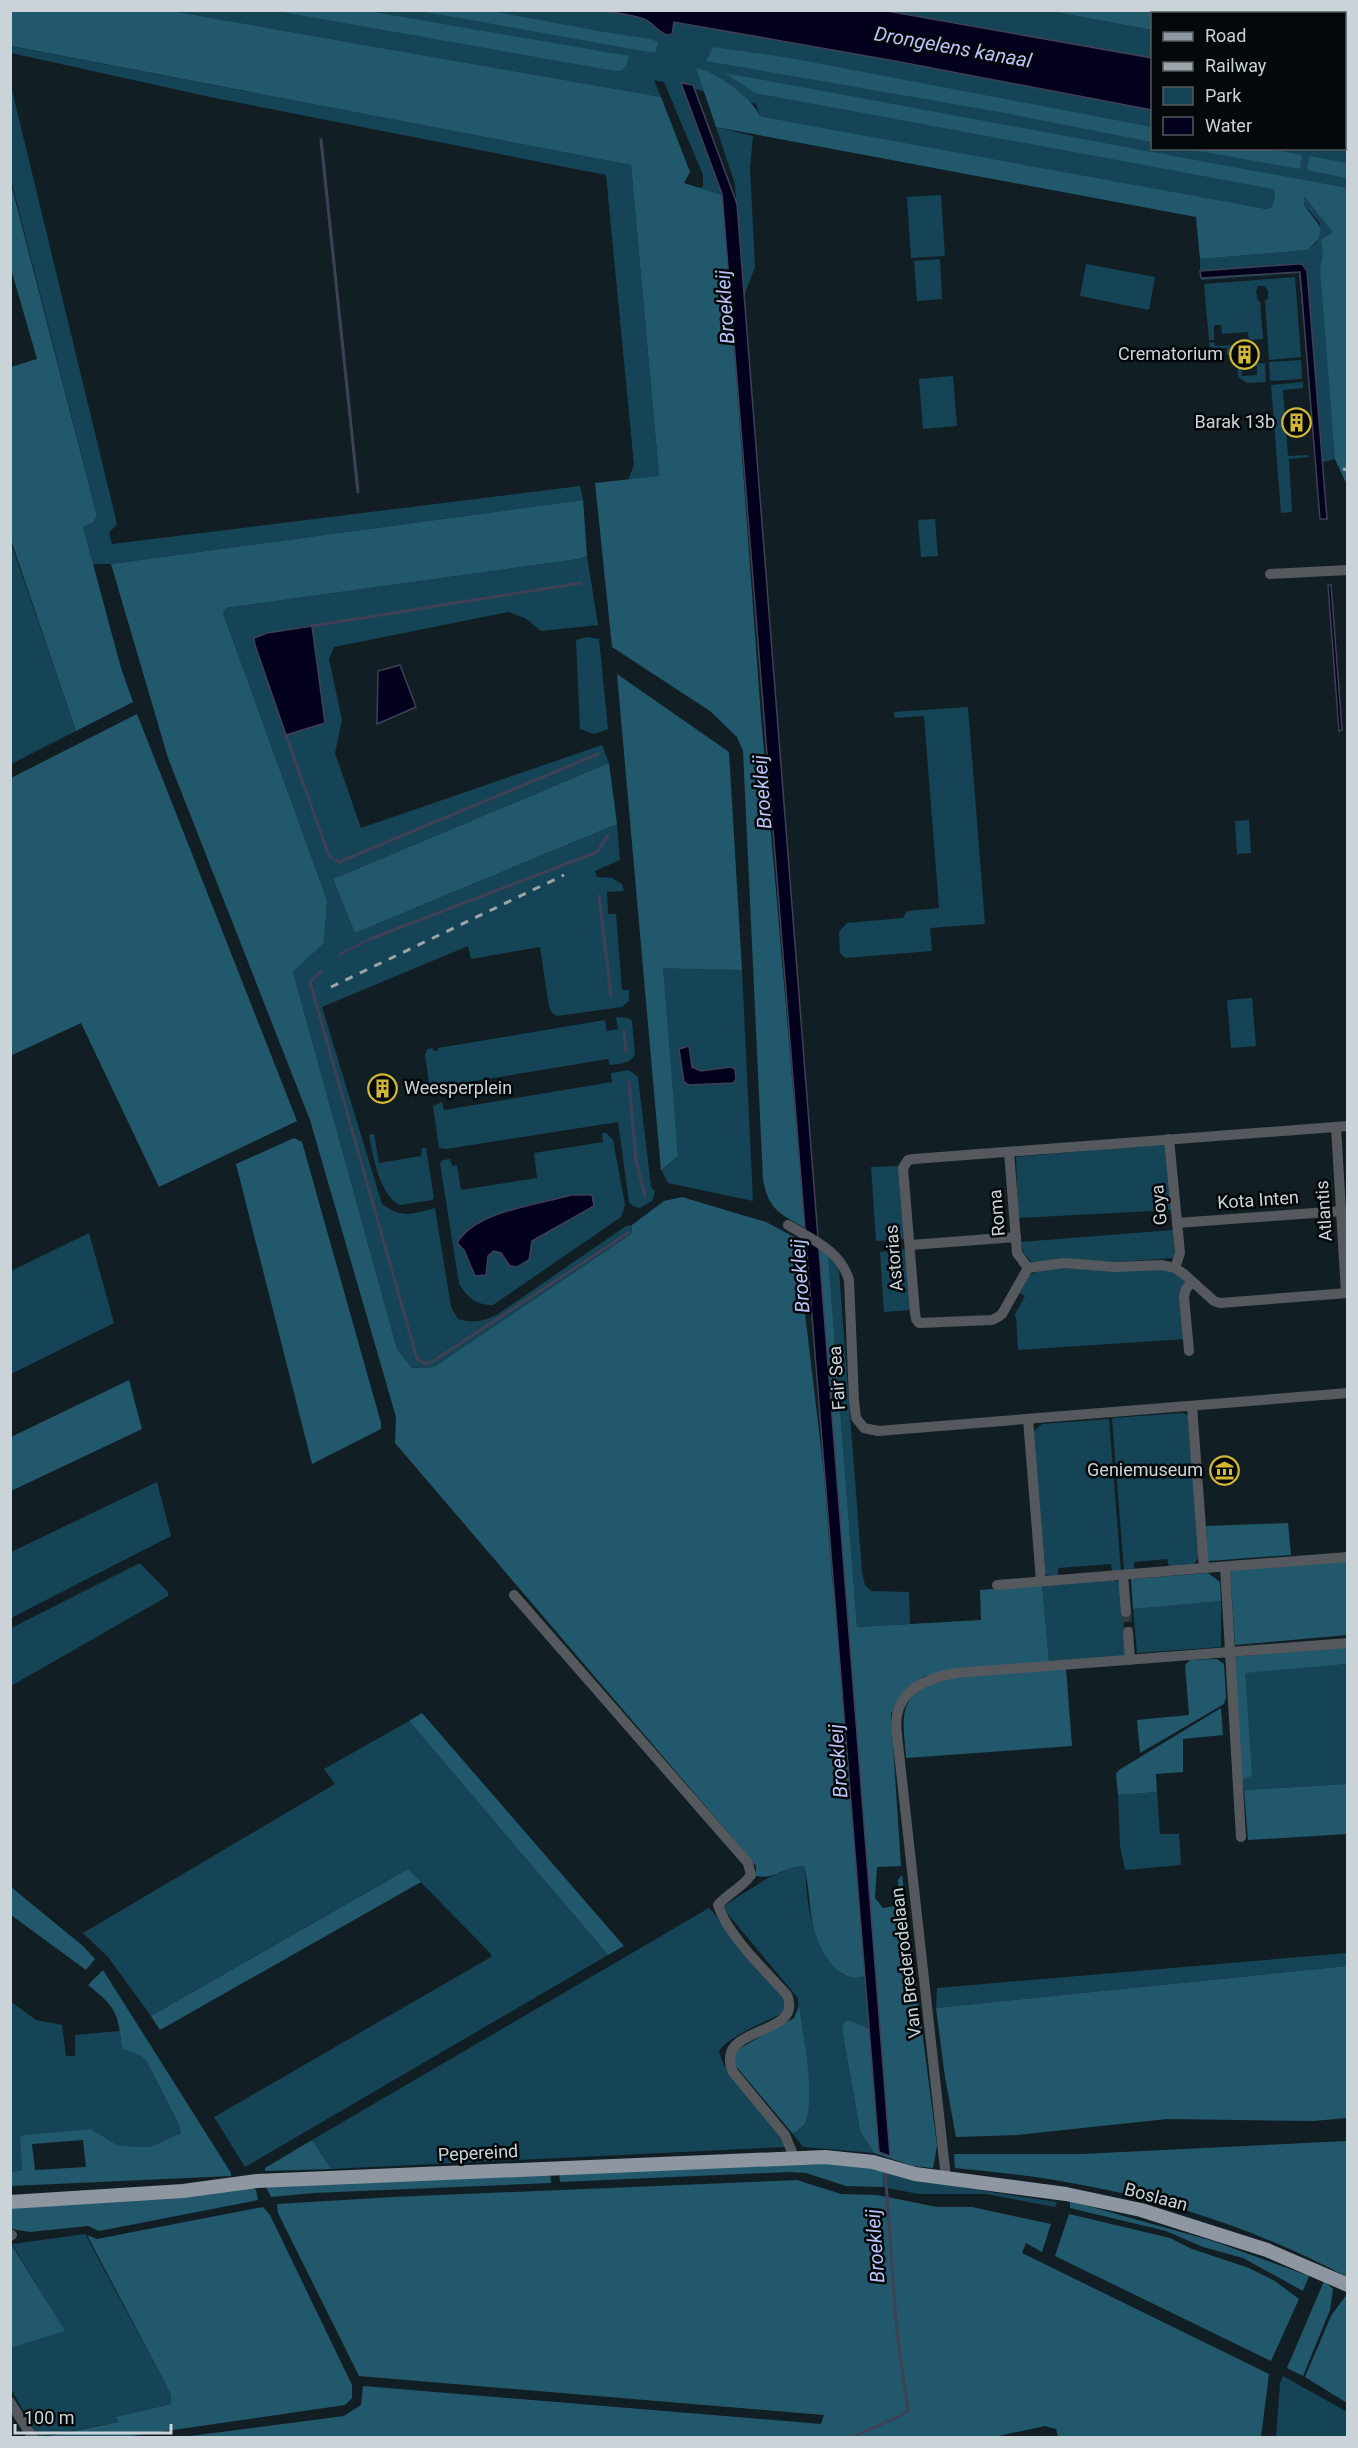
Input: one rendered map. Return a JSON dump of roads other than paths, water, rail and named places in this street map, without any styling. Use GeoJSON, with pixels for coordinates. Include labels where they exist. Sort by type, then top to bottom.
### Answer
{"type":"FeatureCollection","features":[{"type":"Feature","properties":{"kind":"main road","name":"Pepereind"},"geometry":{"type":"LineString","coordinates":[[10,2202],[183,2191],[257,2181],[794,2157],[825,2157],[873,2162],[915,2174],[946,2178]]}},
{"type":"Feature","properties":{"kind":"main road","name":"Boslaan"},"geometry":{"type":"LineString","coordinates":[[946,2178],[1066,2194],[1141,2210],[1268,2250],[1347,2285]]}},
{"type":"Feature","properties":{"kind":"street"},"geometry":{"type":"LineString","coordinates":[[1270,574],[1347,570]]}},
{"type":"Feature","properties":{"kind":"street","name":"Astorias"},"geometry":{"type":"LineString","coordinates":[[1028,1269],[1002,1314],[992,1320],[920,1323],[915,1313],[903,1168],[909,1160],[1347,1126]]}},
{"type":"Feature","properties":{"kind":"street","name":"Atlantis"},"geometry":{"type":"LineString","coordinates":[[1336,1127],[1347,1293]]}},
{"type":"Feature","properties":{"kind":"street","name":"Goya"},"geometry":{"type":"LineString","coordinates":[[1169,1139],[1180,1253],[1175,1268]]}},
{"type":"Feature","properties":{"kind":"street","name":"Roma"},"geometry":{"type":"LineString","coordinates":[[1009,1152],[1017,1253],[1028,1269]]}},
{"type":"Feature","properties":{"kind":"street","name":"Kota Inten"},"geometry":{"type":"LineString","coordinates":[[1177,1223],[1341,1210]]}},
{"type":"Feature","properties":{"kind":"street","name":"Fair Sea"},"geometry":{"type":"LineString","coordinates":[[788,1225],[841,1261],[849,1280],[854,1401],[856,1418],[864,1428],[878,1431],[1028,1419]]}},
{"type":"Feature","properties":{"kind":"street"},"geometry":{"type":"LineString","coordinates":[[910,1245],[1016,1237]]}},
{"type":"Feature","properties":{"kind":"street"},"geometry":{"type":"LineString","coordinates":[[1028,1269],[1064,1263],[1115,1267],[1161,1265],[1175,1268],[1214,1301],[1220,1303],[1347,1293]]}},
{"type":"Feature","properties":{"kind":"street"},"geometry":{"type":"LineString","coordinates":[[1189,1351],[1184,1297],[1186,1289],[1192,1282]]}},
{"type":"Feature","properties":{"kind":"street"},"geometry":{"type":"LineString","coordinates":[[1041,1581],[1028,1419],[1347,1393]]}},
{"type":"Feature","properties":{"kind":"street"},"geometry":{"type":"LineString","coordinates":[[1192,1406],[1204,1568]]}},
{"type":"Feature","properties":{"kind":"street"},"geometry":{"type":"LineString","coordinates":[[997,1585],[1347,1557]]}},
{"type":"Feature","properties":{"kind":"street"},"geometry":{"type":"LineString","coordinates":[[1225,1567],[1240,1837]]}},
{"type":"Feature","properties":{"kind":"street"},"geometry":{"type":"LineString","coordinates":[[1123,1575],[1126,1612]]}},
{"type":"Feature","properties":{"kind":"street"},"geometry":{"type":"LineString","coordinates":[[514,1594],[748,1863],[751,1875],[746,1883],[725,1897],[718,1905],[722,1916],[734,1933],[787,1995],[790,2003],[788,2013],[782,2020],[739,2041],[730,2050],[729,2063],[733,2072],[785,2135],[794,2157]]}},
{"type":"Feature","properties":{"kind":"street"},"geometry":{"type":"LineString","coordinates":[[1128,1632],[1130,1660]]}},
{"type":"Feature","properties":{"kind":"street","name":"Van Brederodelaan"},"geometry":{"type":"LineString","coordinates":[[946,2178],[946,2157],[910,1864],[898,1744],[897,1716],[899,1707],[907,1695],[924,1681],[956,1673],[1347,1643]]}},
{"type":"Feature","properties":{"kind":"street"},"geometry":{"type":"LineString","coordinates":[[10,2402],[33,2438]]}},
{"type":"Feature","properties":{"kind":"water","name":"Drongelens kanaal"},"geometry":{"type":"Polygon","coordinates":[[[605,11],[887,11],[1151,58],[1151,110],[674,22],[672,34],[667,35],[644,19],[605,11]]]}},
{"type":"Feature","properties":{"kind":"water"},"geometry":{"type":"Polygon","coordinates":[[[681,83],[693,85],[737,204],[890,2156],[879,2152],[722,194],[681,83]]]}},
{"type":"Feature","properties":{"kind":"water"},"geometry":{"type":"Polygon","coordinates":[[[1302,264],[1307,271],[1327,519],[1320,519],[1300,272],[1201,278],[1200,271],[1302,264]]]}},
{"type":"Feature","properties":{"kind":"water"},"geometry":{"type":"Polygon","coordinates":[[[1328,585],[1331,585],[1342,730],[1339,731],[1328,585]]]}},
{"type":"Feature","properties":{"kind":"water"},"geometry":{"type":"Polygon","coordinates":[[[312,626],[325,723],[286,735],[254,638],[267,633],[312,626]]]}},
{"type":"Feature","properties":{"kind":"water"},"geometry":{"type":"Polygon","coordinates":[[[400,665],[416,707],[377,724],[378,671],[400,665]]]}},
{"type":"Feature","properties":{"kind":"water"},"geometry":{"type":"Polygon","coordinates":[[[689,1046],[692,1067],[701,1071],[731,1067],[735,1069],[736,1079],[733,1083],[689,1085],[684,1082],[679,1049],[689,1046]]]}},
{"type":"Feature","properties":{"kind":"water"},"geometry":{"type":"Polygon","coordinates":[[[571,1195],[592,1195],[594,1206],[532,1241],[529,1260],[517,1267],[510,1266],[501,1253],[494,1251],[488,1256],[486,1275],[475,1276],[464,1250],[457,1243],[466,1232],[492,1216],[571,1195]]]}},
{"type":"Feature","properties":{"kind":"waterway"},"geometry":{"type":"LineString","coordinates":[[321,140],[358,492]]}},
{"type":"Feature","properties":{"kind":"waterway"},"geometry":{"type":"LineString","coordinates":[[312,626],[581,583]]}},
{"type":"Feature","properties":{"kind":"waterway"},"geometry":{"type":"LineString","coordinates":[[286,735],[329,856],[339,862],[598,754]]}},
{"type":"Feature","properties":{"kind":"waterway"},"geometry":{"type":"LineString","coordinates":[[340,954],[370,939],[597,852],[608,835]]}},
{"type":"Feature","properties":{"kind":"waterway"},"geometry":{"type":"LineString","coordinates":[[599,896],[611,996]]}},
{"type":"Feature","properties":{"kind":"waterway"},"geometry":{"type":"LineString","coordinates":[[321,971],[310,982],[417,1359],[426,1364],[435,1360],[628,1233]]}},
{"type":"Feature","properties":{"kind":"waterway"},"geometry":{"type":"LineString","coordinates":[[624,1031],[626,1051]]}},
{"type":"Feature","properties":{"kind":"waterway"},"geometry":{"type":"LineString","coordinates":[[629,1082],[636,1160],[645,1197]]}},
{"type":"Feature","properties":{"kind":"waterway","name":"Broekleij"},"geometry":{"type":"LineString","coordinates":[[850,2438],[900,2416],[908,2410],[897,2334],[885,2168]]}},
{"type":"Feature","properties":{"kind":"tunnel"},"geometry":{"type":"LineString","coordinates":[[1126,1612],[1128,1632]]}},
{"type":"Feature","properties":{"kind":"railway"},"geometry":{"type":"LineString","coordinates":[[1343,469],[1348,470]]}},
{"type":"Feature","properties":{"kind":"railway"},"geometry":{"type":"LineString","coordinates":[[331,987],[564,875]]}},
{"type":"Feature","properties":{"kind":"place","name":"Crematorium"},"geometry":{"type":"Point","coordinates":[1244,354]}},
{"type":"Feature","properties":{"kind":"place","name":"Barak 13b"},"geometry":{"type":"Point","coordinates":[1296,422]}},
{"type":"Feature","properties":{"kind":"place","name":"Weesperplein"},"geometry":{"type":"Point","coordinates":[383,1088]}},
{"type":"Feature","properties":{"kind":"place","name":"Geniemuseum"},"geometry":{"type":"Point","coordinates":[1224,1470]}}]}
